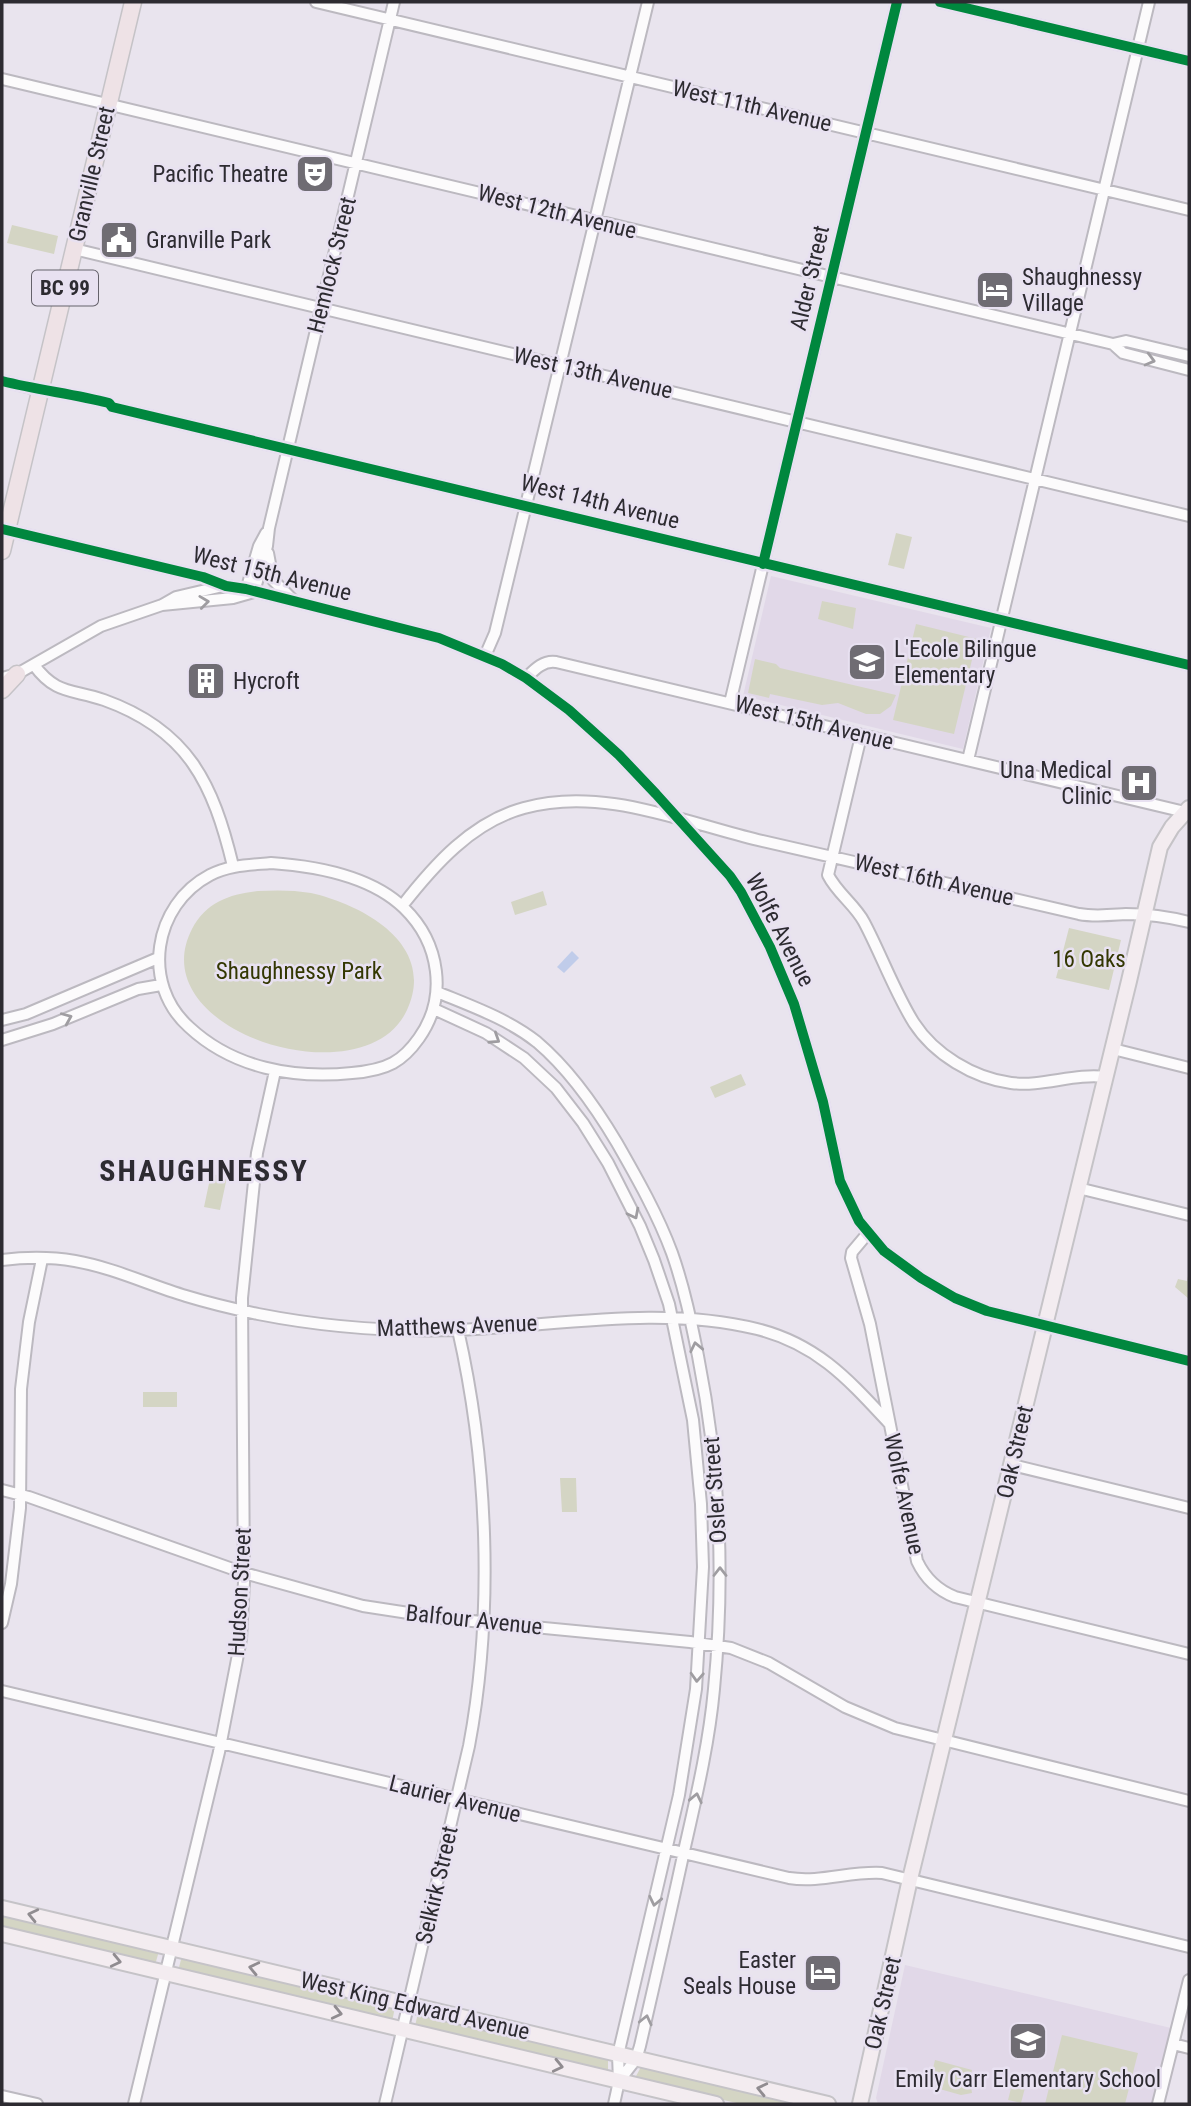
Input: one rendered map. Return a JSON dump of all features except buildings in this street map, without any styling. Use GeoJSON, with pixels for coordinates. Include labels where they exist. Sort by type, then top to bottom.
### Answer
{"type":"FeatureCollection","features":[{"type":"Feature","properties":{"kind":"highway","name":"Granville Street"},"geometry":{"type":"LineString","coordinates":[[2,551],[4,530],[133,2]]}},
{"type":"Feature","properties":{"kind":"highway"},"geometry":{"type":"LineString","coordinates":[[2,690],[9,676]]}},
{"type":"Feature","properties":{"kind":"main road","name":"Oak Street"},"geometry":{"type":"LineString","coordinates":[[860,2104],[910,1879],[1160,847],[1172,827],[1188,811]]}},
{"type":"Feature","properties":{"kind":"main road","name":"West King Edward Avenue"},"geometry":{"type":"LineString","coordinates":[[2,1908],[828,2104]]}},
{"type":"Feature","properties":{"kind":"main road","name":"West King Edward Avenue"},"geometry":{"type":"LineString","coordinates":[[2,1934],[716,2104]]}},
{"type":"Feature","properties":{"kind":"street","name":"West 11th Avenue"},"geometry":{"type":"LineString","coordinates":[[316,2],[1189,210]]}},
{"type":"Feature","properties":{"kind":"street","name":"Hemlock Street"},"geometry":{"type":"LineString","coordinates":[[248,592],[267,546],[269,528],[394,2]]}},
{"type":"Feature","properties":{"kind":"street"},"geometry":{"type":"LineString","coordinates":[[485,656],[495,633],[648,2]]}},
{"type":"Feature","properties":{"kind":"street","name":"Alder Street"},"geometry":{"type":"LineString","coordinates":[[730,703],[897,2]]}},
{"type":"Feature","properties":{"kind":"street"},"geometry":{"type":"LineString","coordinates":[[940,2],[1189,61]]}},
{"type":"Feature","properties":{"kind":"street"},"geometry":{"type":"LineString","coordinates":[[968,760],[1149,2]]}},
{"type":"Feature","properties":{"kind":"street","name":"West 12th Avenue"},"geometry":{"type":"LineString","coordinates":[[2,79],[1113,344],[1126,341],[1189,356]]}},
{"type":"Feature","properties":{"kind":"street","name":"West 13th Avenue"},"geometry":{"type":"LineString","coordinates":[[74,249],[1189,516]]}},
{"type":"Feature","properties":{"kind":"street","name":"West 12th Avenue"},"geometry":{"type":"LineString","coordinates":[[1113,344],[1123,353],[1189,370]]}},
{"type":"Feature","properties":{"kind":"street"},"geometry":{"type":"LineString","coordinates":[[2,381],[40,390]]}},
{"type":"Feature","properties":{"kind":"street","name":"West 14th Avenue"},"geometry":{"type":"LineString","coordinates":[[112,407],[1189,665]]}},
{"type":"Feature","properties":{"kind":"street","name":"Hemlock Street"},"geometry":{"type":"LineString","coordinates":[[248,592],[259,546],[269,528]]}},
{"type":"Feature","properties":{"kind":"street","name":"West 15th Avenue"},"geometry":{"type":"LineString","coordinates":[[4,530],[203,577],[248,592],[406,628],[485,656],[526,678],[547,662],[555,662],[1188,811]]}},
{"type":"Feature","properties":{"kind":"street"},"geometry":{"type":"LineString","coordinates":[[267,546],[273,580],[294,601]]}},
{"type":"Feature","properties":{"kind":"street"},"geometry":{"type":"LineString","coordinates":[[9,676],[34,665],[101,626],[162,605],[176,597],[226,586]]}},
{"type":"Feature","properties":{"kind":"street"},"geometry":{"type":"LineString","coordinates":[[162,605],[178,605],[248,592]]}},
{"type":"Feature","properties":{"kind":"street"},"geometry":{"type":"LineString","coordinates":[[34,665],[58,688],[106,701],[140,716],[170,737],[188,754],[216,804],[233,866]]}},
{"type":"Feature","properties":{"kind":"street","name":"Wolfe Avenue"},"geometry":{"type":"LineString","coordinates":[[526,678],[603,739],[681,820],[736,884],[770,947],[807,1043],[840,1181],[849,1203],[868,1233],[852,1252],[851,1258],[870,1324],[917,1561],[923,1573],[945,1594],[1189,1654]]}},
{"type":"Feature","properties":{"kind":"street"},"geometry":{"type":"LineString","coordinates":[[861,736],[832,856],[830,879],[862,918],[913,1022],[937,1048],[962,1066],[988,1078],[1028,1084],[1090,1075],[1106,1077]]}},
{"type":"Feature","properties":{"kind":"street","name":"West 16th Avenue"},"geometry":{"type":"LineString","coordinates":[[402,906],[446,855],[471,834],[501,815],[525,807],[556,802],[580,802],[640,809],[1082,915],[1144,916],[1189,922]]}},
{"type":"Feature","properties":{"kind":"street"},"geometry":{"type":"LineString","coordinates":[[271,863],[310,866],[355,879],[402,906],[415,919],[430,947],[437,969],[437,992],[426,1028],[410,1051],[392,1064],[356,1073],[323,1076],[275,1072],[253,1065],[219,1049],[188,1027],[169,1004],[161,985],[158,958],[163,932],[172,910],[187,891],[209,876],[233,866],[271,863]]}},
{"type":"Feature","properties":{"kind":"street"},"geometry":{"type":"LineString","coordinates":[[2,1020],[26,1014],[158,958]]}},
{"type":"Feature","properties":{"kind":"street"},"geometry":{"type":"LineString","coordinates":[[2,1040],[53,1024],[138,989],[161,985]]}},
{"type":"Feature","properties":{"kind":"street","name":"Osler Street"},"geometry":{"type":"LineString","coordinates":[[437,992],[493,1016],[536,1042],[598,1111],[658,1219],[671,1252],[691,1320],[710,1416],[719,1506],[720,1570],[718,1646],[705,1750],[636,2059],[619,2081]]}},
{"type":"Feature","properties":{"kind":"street","name":"Osler Street"},"geometry":{"type":"LineString","coordinates":[[434,1009],[486,1032],[524,1058],[556,1088],[583,1123],[608,1163],[640,1226],[663,1285],[693,1420],[701,1504],[703,1567],[689,1746],[618,2055],[619,2081],[614,2104]]}},
{"type":"Feature","properties":{"kind":"street"},"geometry":{"type":"LineString","coordinates":[[1113,1049],[1189,1068]]}},
{"type":"Feature","properties":{"kind":"street","name":"Hudson Street"},"geometry":{"type":"LineString","coordinates":[[134,2104],[221,1742],[241,1639],[244,1573],[242,1310],[255,1165],[275,1072]]}},
{"type":"Feature","properties":{"kind":"street"},"geometry":{"type":"LineString","coordinates":[[1078,1188],[1189,1214]]}},
{"type":"Feature","properties":{"kind":"street"},"geometry":{"type":"LineString","coordinates":[[868,1233],[894,1259],[921,1279],[987,1311],[1189,1361]]}},
{"type":"Feature","properties":{"kind":"street"},"geometry":{"type":"LineString","coordinates":[[2,1623],[17,1549],[20,1389],[29,1322],[42,1259]]}},
{"type":"Feature","properties":{"kind":"street","name":"Matthews Avenue"},"geometry":{"type":"LineString","coordinates":[[2,1260],[75,1261],[111,1269],[187,1296],[242,1310],[359,1329],[458,1330],[586,1320],[671,1319],[757,1329],[793,1341],[832,1364],[888,1422]]}},
{"type":"Feature","properties":{"kind":"street","name":"Selkirk Street"},"geometry":{"type":"LineString","coordinates":[[385,2104],[478,1698],[482,1622],[481,1482],[473,1410],[458,1330]]}},
{"type":"Feature","properties":{"kind":"street"},"geometry":{"type":"LineString","coordinates":[[1012,1465],[1189,1507]]}},
{"type":"Feature","properties":{"kind":"street","name":"Balfour Avenue"},"geometry":{"type":"LineString","coordinates":[[2,1490],[244,1573],[363,1606],[482,1622],[718,1646],[744,1652],[769,1662],[829,1699],[878,1723],[1189,1801]]}},
{"type":"Feature","properties":{"kind":"street","name":"Laurier Avenue"},"geometry":{"type":"LineString","coordinates":[[2,1691],[801,1880],[863,1872],[910,1879],[1189,1947]]}},
{"type":"Feature","properties":{"kind":"street"},"geometry":{"type":"LineString","coordinates":[[1158,2104],[1189,1980]]}},
{"type":"Feature","properties":{"kind":"street"},"geometry":{"type":"LineString","coordinates":[[1173,2044],[1189,2048]]}},
{"type":"Feature","properties":{"kind":"street"},"geometry":{"type":"LineString","coordinates":[[2,2096],[37,2104]]}},
{"type":"Feature","properties":{"kind":"shaded area","name":"L'Ecole Bilingue Elementary"},"geometry":{"type":"Polygon","coordinates":[[[771,576],[991,628],[963,749],[743,696],[771,576]]]}},
{"type":"Feature","properties":{"kind":"shaded area","name":"Emily Carr Elementary School"},"geometry":{"type":"Polygon","coordinates":[[[905,1965],[1171,2028],[1153,2104],[878,2104],[876,2098],[905,1965]]]}},
{"type":"Feature","properties":{"kind":"green space"},"geometry":{"type":"Polygon","coordinates":[[[12,225],[58,236],[54,254],[7,243],[12,225]]]}},
{"type":"Feature","properties":{"kind":"green space"},"geometry":{"type":"Polygon","coordinates":[[[896,533],[912,537],[904,569],[888,565],[896,533]]]}},
{"type":"Feature","properties":{"kind":"green space"},"geometry":{"type":"Polygon","coordinates":[[[822,601],[856,608],[853,629],[818,619],[822,601]]]}},
{"type":"Feature","properties":{"kind":"green space"},"geometry":{"type":"Polygon","coordinates":[[[916,624],[977,639],[954,734],[893,720],[916,624]]]}},
{"type":"Feature","properties":{"kind":"green space"},"geometry":{"type":"Polygon","coordinates":[[[755,659],[776,664],[780,668],[896,695],[891,706],[880,714],[866,714],[838,703],[822,705],[770,694],[769,698],[748,693],[755,659]]]}},
{"type":"Feature","properties":{"kind":"green space","name":"Shaughnessy Park"},"geometry":{"type":"Polygon","coordinates":[[[258,891],[311,893],[353,907],[373,918],[404,948],[412,966],[414,987],[407,1010],[384,1037],[349,1050],[307,1052],[264,1042],[226,1024],[197,998],[184,966],[192,929],[204,912],[220,901],[238,894],[258,891]]]}},
{"type":"Feature","properties":{"kind":"green space"},"geometry":{"type":"Polygon","coordinates":[[[543,891],[547,905],[515,915],[511,902],[543,891]]]}},
{"type":"Feature","properties":{"kind":"green space","name":"16 Oaks"},"geometry":{"type":"Polygon","coordinates":[[[1069,928],[1121,940],[1109,990],[1056,978],[1069,928]]]}},
{"type":"Feature","properties":{"kind":"green space"},"geometry":{"type":"Polygon","coordinates":[[[741,1074],[746,1085],[715,1098],[710,1087],[741,1074]]]}},
{"type":"Feature","properties":{"kind":"green space"},"geometry":{"type":"Polygon","coordinates":[[[211,1174],[227,1177],[220,1210],[204,1207],[211,1174]]]}},
{"type":"Feature","properties":{"kind":"green space"},"geometry":{"type":"Polygon","coordinates":[[[1189,1271],[1189,1299],[1175,1287],[1178,1279],[1187,1281],[1189,1271]]]}},
{"type":"Feature","properties":{"kind":"green space"},"geometry":{"type":"Polygon","coordinates":[[[143,1392],[177,1392],[177,1407],[143,1407],[143,1392]]]}},
{"type":"Feature","properties":{"kind":"green space"},"geometry":{"type":"Polygon","coordinates":[[[560,1478],[576,1478],[577,1512],[562,1512],[560,1478]]]}},
{"type":"Feature","properties":{"kind":"green space"},"geometry":{"type":"Polygon","coordinates":[[[2,1913],[159,1951],[155,1965],[2,1929],[2,1913]]]}},
{"type":"Feature","properties":{"kind":"green space"},"geometry":{"type":"Polygon","coordinates":[[[182,1956],[395,2007],[392,2022],[178,1971],[182,1956]]]}},
{"type":"Feature","properties":{"kind":"green space"},"geometry":{"type":"Polygon","coordinates":[[[418,2013],[608,2057],[608,2073],[415,2026],[418,2013]]]}},
{"type":"Feature","properties":{"kind":"green space"},"geometry":{"type":"Polygon","coordinates":[[[1062,2035],[1138,2053],[1125,2104],[1045,2104],[1062,2035]]]}},
{"type":"Feature","properties":{"kind":"green space"},"geometry":{"type":"Polygon","coordinates":[[[935,2060],[972,2070],[972,2093],[961,2095],[936,2088],[932,2073],[935,2060]]]}},
{"type":"Feature","properties":{"kind":"green space"},"geometry":{"type":"Polygon","coordinates":[[[642,2065],[806,2104],[741,2104],[640,2081],[635,2078],[642,2065]]]}},
{"type":"Feature","properties":{"kind":"green space"},"geometry":{"type":"Polygon","coordinates":[[[1013,2080],[1026,2084],[1021,2103],[1008,2100],[1013,2080]]]}},
{"type":"Feature","properties":{"kind":"water"},"geometry":{"type":"Polygon","coordinates":[[[572,951],[579,958],[564,973],[557,967],[572,951]]]}},
{"type":"Feature","properties":{"kind":"cycle path"},"geometry":{"type":"LineString","coordinates":[[763,564],[897,2]]}},
{"type":"Feature","properties":{"kind":"cycle path"},"geometry":{"type":"LineString","coordinates":[[940,2],[1189,61]]}},
{"type":"Feature","properties":{"kind":"cycle path"},"geometry":{"type":"LineString","coordinates":[[2,381],[109,403],[112,407],[1189,665]]}},
{"type":"Feature","properties":{"kind":"cycle path"},"geometry":{"type":"LineString","coordinates":[[2,529],[439,638],[502,664],[526,678],[569,710],[619,755],[730,876],[741,892],[770,947],[794,1004],[823,1102],[840,1181],[859,1221],[884,1251],[955,1298],[987,1311],[1189,1361]]}},
{"type":"Feature","properties":{"kind":"place","name":"Pacific Theatre"},"geometry":{"type":"Point","coordinates":[315,174]}},
{"type":"Feature","properties":{"kind":"place","name":"Granville Park"},"geometry":{"type":"Point","coordinates":[119,240]}},
{"type":"Feature","properties":{"kind":"place","name":"Shaughnessy Village"},"geometry":{"type":"Point","coordinates":[995,290]}},
{"type":"Feature","properties":{"kind":"place","name":"L'Ecole Bilingue Elementary"},"geometry":{"type":"Point","coordinates":[867,662]}},
{"type":"Feature","properties":{"kind":"place","name":"Hycroft"},"geometry":{"type":"Point","coordinates":[206,681]}},
{"type":"Feature","properties":{"kind":"place","name":"Una Medical Clinic"},"geometry":{"type":"Point","coordinates":[1139,783]}},
{"type":"Feature","properties":{"kind":"place","name":"Easter Seals House"},"geometry":{"type":"Point","coordinates":[823,1973]}},
{"type":"Feature","properties":{"kind":"place","name":"Emily Carr Elementary School"},"geometry":{"type":"Point","coordinates":[1028,2041]}},
{"type":"Feature","properties":{"kind":"district","name":"SHAUGHNESSY"},"geometry":{"type":"Point","coordinates":[204,1170]}}]}
